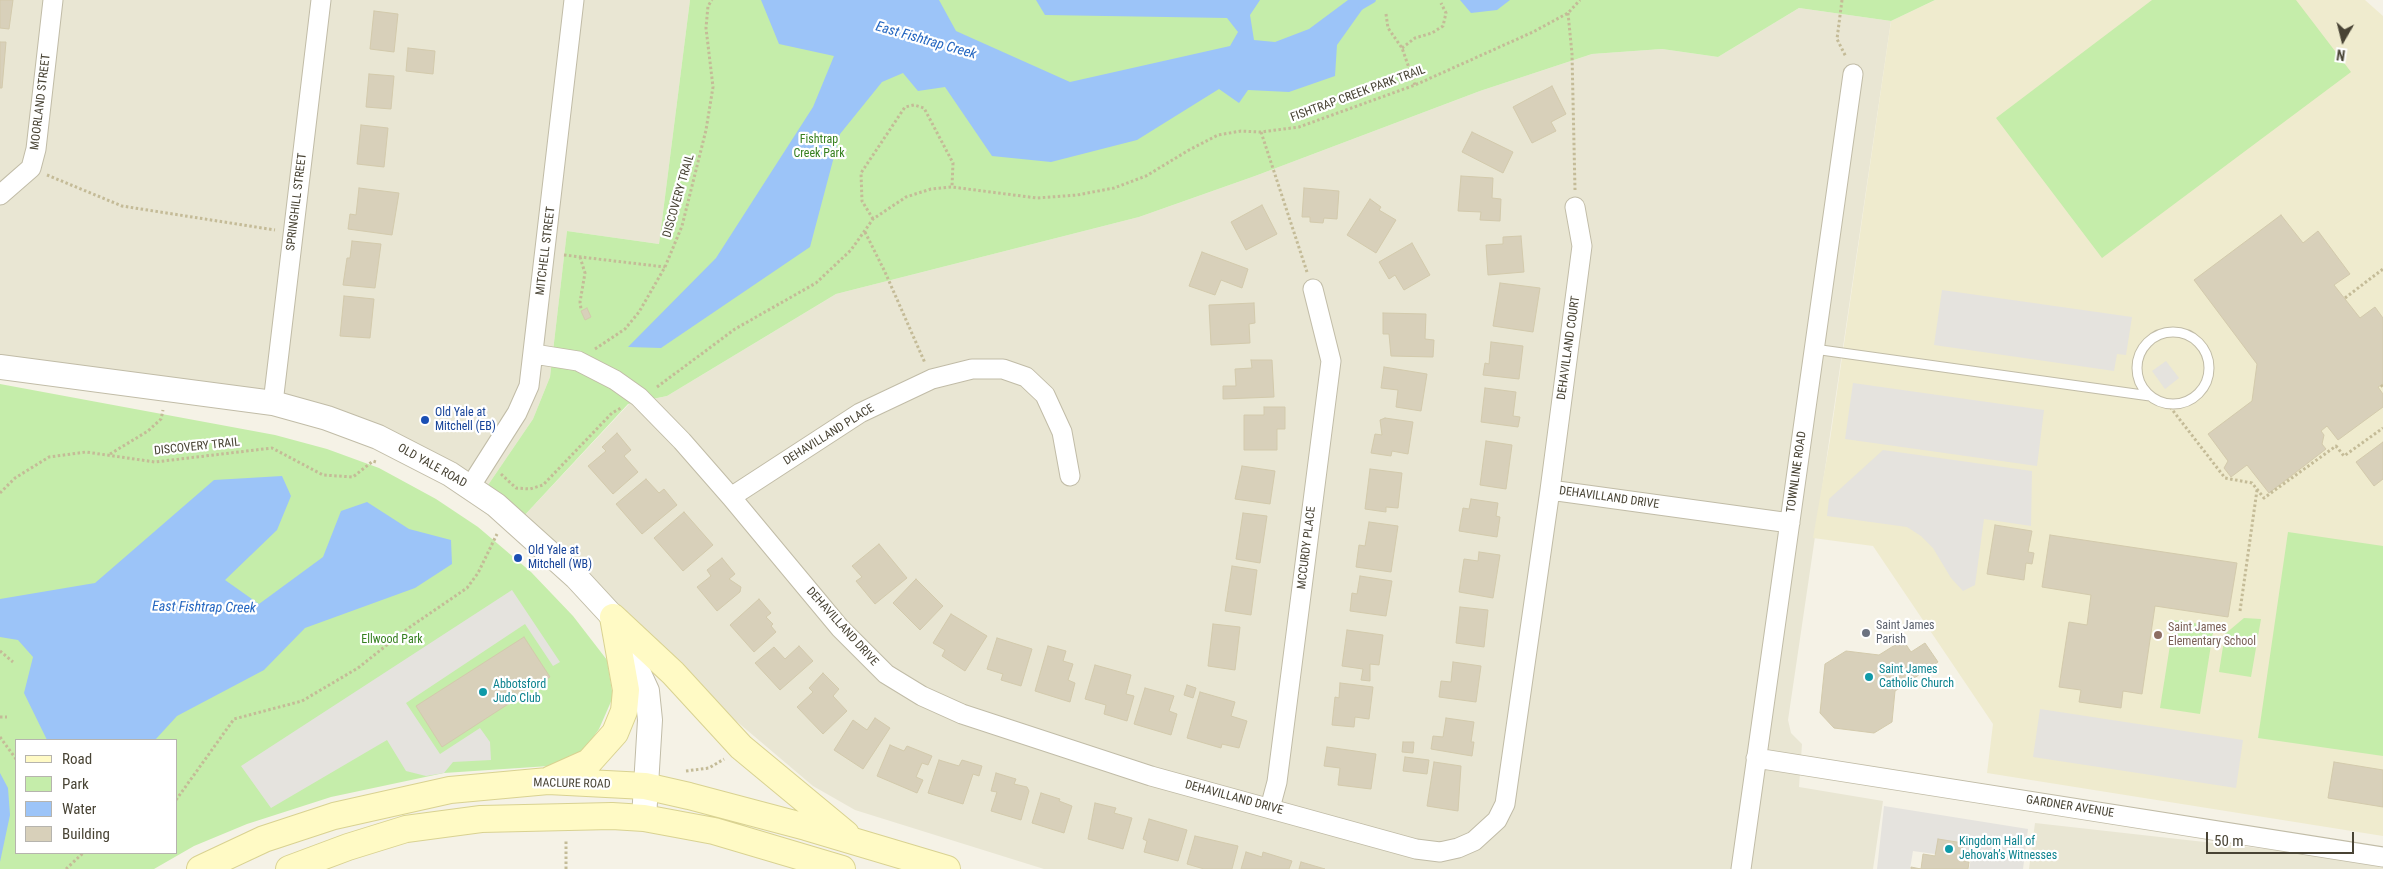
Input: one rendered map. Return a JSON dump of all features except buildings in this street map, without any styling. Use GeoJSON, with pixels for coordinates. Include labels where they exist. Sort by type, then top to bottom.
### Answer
{"type":"FeatureCollection","features":[{"type":"Feature","properties":{"kind":"main road"},"geometry":{"type":"LineString","coordinates":[[548,781],[589,762],[615,733],[624,711],[626,690],[613,617]]}},
{"type":"Feature","properties":{"kind":"main road"},"geometry":{"type":"LineString","coordinates":[[613,617],[673,673],[741,747],[856,843]]}},
{"type":"Feature","properties":{"kind":"main road","name":"MACLURE ROAD"},"geometry":{"type":"LineString","coordinates":[[200,869],[264,839],[334,816],[450,790],[548,781],[645,786],[707,801],[947,869]]}},
{"type":"Feature","properties":{"kind":"main road"},"geometry":{"type":"LineString","coordinates":[[289,869],[348,847],[406,830],[481,819],[612,816],[644,818],[714,831],[842,869]]}},
{"type":"Feature","properties":{"kind":"street","name":"MOORLAND STREET"},"geometry":{"type":"LineString","coordinates":[[2,193],[31,168],[36,150],[53,0]]}},
{"type":"Feature","properties":{"kind":"street","name":"SPRINGHILL STREET"},"geometry":{"type":"LineString","coordinates":[[273,403],[321,0]]}},
{"type":"Feature","properties":{"kind":"street","name":"MITCHELL STREET"},"geometry":{"type":"LineString","coordinates":[[470,487],[517,413],[528,386],[534,354],[574,0]]}},
{"type":"Feature","properties":{"kind":"street","name":"TOWNLINE ROAD"},"geometry":{"type":"LineString","coordinates":[[1741,869],[1853,74]]}},
{"type":"Feature","properties":{"kind":"street","name":"DEHAVILLAND COURT"},"geometry":{"type":"LineString","coordinates":[[1550,490],[1582,246],[1575,207]]}},
{"type":"Feature","properties":{"kind":"street","name":"MCCURDY PLACE"},"geometry":{"type":"LineString","coordinates":[[1270,808],[1277,782],[1331,361],[1313,289]]}},
{"type":"Feature","properties":{"kind":"street","name":"DEHAVILLAND DRIVE"},"geometry":{"type":"LineString","coordinates":[[534,354],[578,361],[616,380],[639,397],[682,441],[732,497],[840,628],[886,674],[922,696],[962,714],[1151,776],[1416,849],[1440,852],[1458,848],[1474,841],[1497,820],[1505,804],[1550,490],[1790,523]]}},
{"type":"Feature","properties":{"kind":"street","name":"OLD YALE ROAD"},"geometry":{"type":"LineString","coordinates":[[0,367],[273,403],[327,418],[378,437],[470,487],[496,504],[561,564],[613,617],[647,691],[650,720],[644,818]]}},
{"type":"Feature","properties":{"kind":"street","name":"DEHAVILLAND PLACE"},"geometry":{"type":"LineString","coordinates":[[732,497],[860,413],[932,379],[972,369],[1003,369],[1026,377],[1045,395],[1062,432],[1070,476]]}},
{"type":"Feature","properties":{"kind":"street","name":"GARDNER AVENUE"},"geometry":{"type":"LineString","coordinates":[[1756,758],[2383,857]]}},
{"type":"Feature","properties":{"kind":"lane"},"geometry":{"type":"LineString","coordinates":[[1814,349],[2150,396],[2167,403],[2185,402],[2196,397],[2204,388],[2209,364],[2206,353],[2198,343],[2188,336],[2177,332],[2164,333],[2153,338],[2144,346],[2139,356],[2138,372],[2143,388],[2150,396]]}},
{"type":"Feature","properties":{"kind":"path","name":"DISCOVERY TRAIL"},"geometry":{"type":"LineString","coordinates":[[578,361],[625,328],[639,312],[665,267],[682,226],[706,130],[713,87],[706,28],[708,6],[712,0]]}},
{"type":"Feature","properties":{"kind":"path","name":"FISHTRAP CREEK PARK TRAIL"},"geometry":{"type":"LineString","coordinates":[[639,397],[663,384],[735,329],[816,283],[851,250],[874,219],[906,197],[931,189],[952,187],[1037,198],[1078,195],[1114,188],[1146,176],[1218,135],[1241,131],[1261,132],[1299,127],[1416,84],[1533,32],[1568,13],[1580,0]]}},
{"type":"Feature","properties":{"kind":"path"},"geometry":{"type":"LineString","coordinates":[[1842,0],[1837,39],[1853,74]]}},
{"type":"Feature","properties":{"kind":"path"},"geometry":{"type":"LineString","coordinates":[[1402,48],[1415,38],[1432,33],[1442,26],[1446,14],[1441,3]]}},
{"type":"Feature","properties":{"kind":"path"},"geometry":{"type":"LineString","coordinates":[[1568,13],[1572,54],[1575,207]]}},
{"type":"Feature","properties":{"kind":"path"},"geometry":{"type":"LineString","coordinates":[[1386,14],[1388,28],[1402,48],[1416,84]]}},
{"type":"Feature","properties":{"kind":"path"},"geometry":{"type":"LineString","coordinates":[[874,219],[862,201],[861,173],[905,107],[914,105],[924,108],[953,163],[952,187]]}},
{"type":"Feature","properties":{"kind":"path"},"geometry":{"type":"LineString","coordinates":[[1261,132],[1313,289]]}},
{"type":"Feature","properties":{"kind":"path"},"geometry":{"type":"LineString","coordinates":[[31,168],[122,206],[243,227],[293,232]]}},
{"type":"Feature","properties":{"kind":"path"},"geometry":{"type":"LineString","coordinates":[[865,232],[885,272],[932,379]]}},
{"type":"Feature","properties":{"kind":"path"},"geometry":{"type":"LineString","coordinates":[[545,253],[665,267]]}},
{"type":"Feature","properties":{"kind":"path"},"geometry":{"type":"LineString","coordinates":[[580,257],[585,273],[580,302],[581,309]]}},
{"type":"Feature","properties":{"kind":"path"},"geometry":{"type":"LineString","coordinates":[[2344,298],[2383,269]]}},
{"type":"Feature","properties":{"kind":"path"},"geometry":{"type":"LineString","coordinates":[[109,454],[148,432],[161,419],[168,388]]}},
{"type":"Feature","properties":{"kind":"path"},"geometry":{"type":"LineString","coordinates":[[487,462],[516,488],[530,490],[543,485],[612,413],[639,397]]}},
{"type":"Feature","properties":{"kind":"path"},"geometry":{"type":"LineString","coordinates":[[2167,403],[2225,478],[2252,483],[2264,498],[2336,446],[2344,456],[2383,428]]}},
{"type":"Feature","properties":{"kind":"path","name":"DISCOVERY TRAIL"},"geometry":{"type":"LineString","coordinates":[[0,493],[15,478],[49,457],[86,452],[155,462],[272,448],[323,475],[353,476],[369,464]]}},
{"type":"Feature","properties":{"kind":"path"},"geometry":{"type":"LineString","coordinates":[[2240,611],[2257,489]]}},
{"type":"Feature","properties":{"kind":"path"},"geometry":{"type":"LineString","coordinates":[[178,797],[234,719],[302,701],[358,668],[407,629],[467,588],[478,573],[497,534]]}},
{"type":"Feature","properties":{"kind":"path"},"geometry":{"type":"LineString","coordinates":[[0,651],[13,662]]}},
{"type":"Feature","properties":{"kind":"path"},"geometry":{"type":"LineString","coordinates":[[0,717],[8,717]]}},
{"type":"Feature","properties":{"kind":"path"},"geometry":{"type":"LineString","coordinates":[[0,737],[15,758]]}},
{"type":"Feature","properties":{"kind":"path"},"geometry":{"type":"LineString","coordinates":[[566,837],[566,869]]}},
{"type":"Feature","properties":{"kind":"path"},"geometry":{"type":"LineString","coordinates":[[66,869],[82,854]]}},
{"type":"Feature","properties":{"kind":"shaded area"},"geometry":{"type":"Polygon","coordinates":[[[0,0],[690,0],[659,244],[567,231],[550,377],[533,419],[486,488],[385,428],[0,359],[0,0]]]}},
{"type":"Feature","properties":{"kind":"shaded area"},"geometry":{"type":"Polygon","coordinates":[[[1935,0],[2365,0],[2383,16],[2383,836],[1987,773],[1993,724],[1873,546],[1813,538],[1830,440],[1891,21],[1935,0]]]}},
{"type":"Feature","properties":{"kind":"shaded area"},"geometry":{"type":"Polygon","coordinates":[[[1799,8],[1891,21],[1788,720],[1791,733],[1802,744],[1799,787],[1883,801],[1873,869],[1044,869],[855,810],[813,786],[676,670],[522,518],[629,404],[667,396],[836,294],[1139,217],[1255,176],[1480,91],[1592,54],[1662,49],[1718,57],[1799,8]]]}},
{"type":"Feature","properties":{"kind":"shaded area"},"geometry":{"type":"Polygon","coordinates":[[[1942,290],[2132,317],[2126,355],[2117,354],[2114,371],[1934,345],[1942,290]]]}},
{"type":"Feature","properties":{"kind":"shaded area"},"geometry":{"type":"Polygon","coordinates":[[[2166,361],[2179,378],[2165,389],[2152,371],[2166,361]]]}},
{"type":"Feature","properties":{"kind":"shaded area"},"geometry":{"type":"Polygon","coordinates":[[[1853,383],[2044,410],[2037,466],[1845,439],[1853,383]]]}},
{"type":"Feature","properties":{"kind":"shaded area"},"geometry":{"type":"Polygon","coordinates":[[[1883,450],[2032,471],[2031,526],[1984,519],[1975,585],[1963,591],[1951,578],[1933,548],[1921,536],[1907,527],[1827,516],[1829,499],[1883,450]]]}},
{"type":"Feature","properties":{"kind":"shaded area"},"geometry":{"type":"Polygon","coordinates":[[[512,590],[560,662],[553,666],[525,624],[406,703],[440,754],[480,728],[490,742],[491,760],[453,762],[444,773],[426,776],[406,771],[387,740],[271,808],[241,766],[512,590]]]}},
{"type":"Feature","properties":{"kind":"shaded area"},"geometry":{"type":"Polygon","coordinates":[[[2040,709],[2243,740],[2236,788],[2033,757],[2040,709]]]}},
{"type":"Feature","properties":{"kind":"shaded area"},"geometry":{"type":"Polygon","coordinates":[[[1884,806],[2028,829],[2023,869],[1969,869],[1971,859],[1913,851],[1910,869],[1877,869],[1884,806]]]}},
{"type":"Feature","properties":{"kind":"shaded area"},"geometry":{"type":"Polygon","coordinates":[[[2035,823],[2383,862],[2383,869],[2029,869],[2035,823]]]}},
{"type":"Feature","properties":{"kind":"green space","name":"Fishtrap Creek Park"},"geometry":{"type":"Polygon","coordinates":[[[690,0],[1935,0],[1891,21],[1799,8],[1718,57],[1662,49],[1592,54],[1480,91],[1255,176],[1139,217],[836,294],[667,396],[628,404],[522,518],[486,488],[533,419],[550,377],[567,231],[659,244],[690,0]]]}},
{"type":"Feature","properties":{"kind":"green space"},"geometry":{"type":"Polygon","coordinates":[[[2152,0],[2296,0],[2351,72],[2102,258],[1996,118],[2152,0]]]}},
{"type":"Feature","properties":{"kind":"green space","name":"Ellwood Park"},"geometry":{"type":"Polygon","coordinates":[[[0,384],[275,435],[327,449],[379,468],[436,499],[478,527],[531,572],[573,616],[607,660],[613,697],[599,729],[584,750],[549,766],[444,773],[331,797],[247,824],[194,846],[154,869],[0,869],[0,384]]]}},
{"type":"Feature","properties":{"kind":"green space"},"geometry":{"type":"Polygon","coordinates":[[[2288,532],[2383,546],[2383,756],[2258,738],[2288,532]]]}},
{"type":"Feature","properties":{"kind":"green space"},"geometry":{"type":"Polygon","coordinates":[[[2244,618],[2261,619],[2251,677],[2219,672],[2225,634],[2244,618]]]}},
{"type":"Feature","properties":{"kind":"green space"},"geometry":{"type":"Polygon","coordinates":[[[2174,620],[2214,626],[2200,714],[2160,708],[2174,620]]]}},
{"type":"Feature","properties":{"kind":"water"},"geometry":{"type":"Polygon","coordinates":[[[761,0],[939,0],[956,31],[1070,82],[1230,46],[1238,32],[1227,18],[1045,15],[1036,0],[1260,0],[1250,15],[1254,40],[1275,42],[1309,29],[1348,0],[1369,0],[1337,45],[1335,76],[1289,92],[1248,90],[1239,103],[1219,89],[1137,140],[1051,162],[992,156],[945,87],[918,91],[903,73],[882,82],[840,134],[810,247],[661,348],[628,347],[716,258],[813,107],[834,56],[779,44],[761,0]]]}},
{"type":"Feature","properties":{"kind":"water"},"geometry":{"type":"Polygon","coordinates":[[[1460,0],[1510,0],[1497,10],[1471,13],[1460,0]]]}},
{"type":"Feature","properties":{"kind":"water"},"geometry":{"type":"Polygon","coordinates":[[[282,476],[291,496],[277,530],[225,580],[259,604],[323,557],[341,511],[367,502],[409,529],[451,540],[452,564],[415,588],[305,628],[264,670],[177,716],[156,739],[47,739],[24,693],[33,657],[18,640],[0,637],[0,599],[95,583],[214,480],[282,476]]]}},
{"type":"Feature","properties":{"kind":"water"},"geometry":{"type":"Polygon","coordinates":[[[0,773],[8,788],[10,815],[0,862],[0,773]]]}},
{"type":"Feature","properties":{"kind":"waterway","name":"East Fishtrap Creek"},"geometry":{"type":"LineString","coordinates":[[1361,7],[1373,0]]}},
{"type":"Feature","properties":{"kind":"place","name":"Old Yale at Mitchell (EB)"},"geometry":{"type":"Point","coordinates":[425,420]}},
{"type":"Feature","properties":{"kind":"place","name":"Old Yale at Mitchell (WB)"},"geometry":{"type":"Point","coordinates":[518,558]}},
{"type":"Feature","properties":{"kind":"place","name":"Saint James Parish"},"geometry":{"type":"Point","coordinates":[1866,633]}},
{"type":"Feature","properties":{"kind":"place","name":"Saint James Elementary School"},"geometry":{"type":"Point","coordinates":[2158,635]}},
{"type":"Feature","properties":{"kind":"place","name":"Saint James Catholic Church"},"geometry":{"type":"Point","coordinates":[1869,677]}},
{"type":"Feature","properties":{"kind":"place","name":"Abbotsford Judo Club"},"geometry":{"type":"Point","coordinates":[483,692]}},
{"type":"Feature","properties":{"kind":"place","name":"Kingdom Hall of Jehovah’s Witnesses"},"geometry":{"type":"Point","coordinates":[1949,849]}}]}
